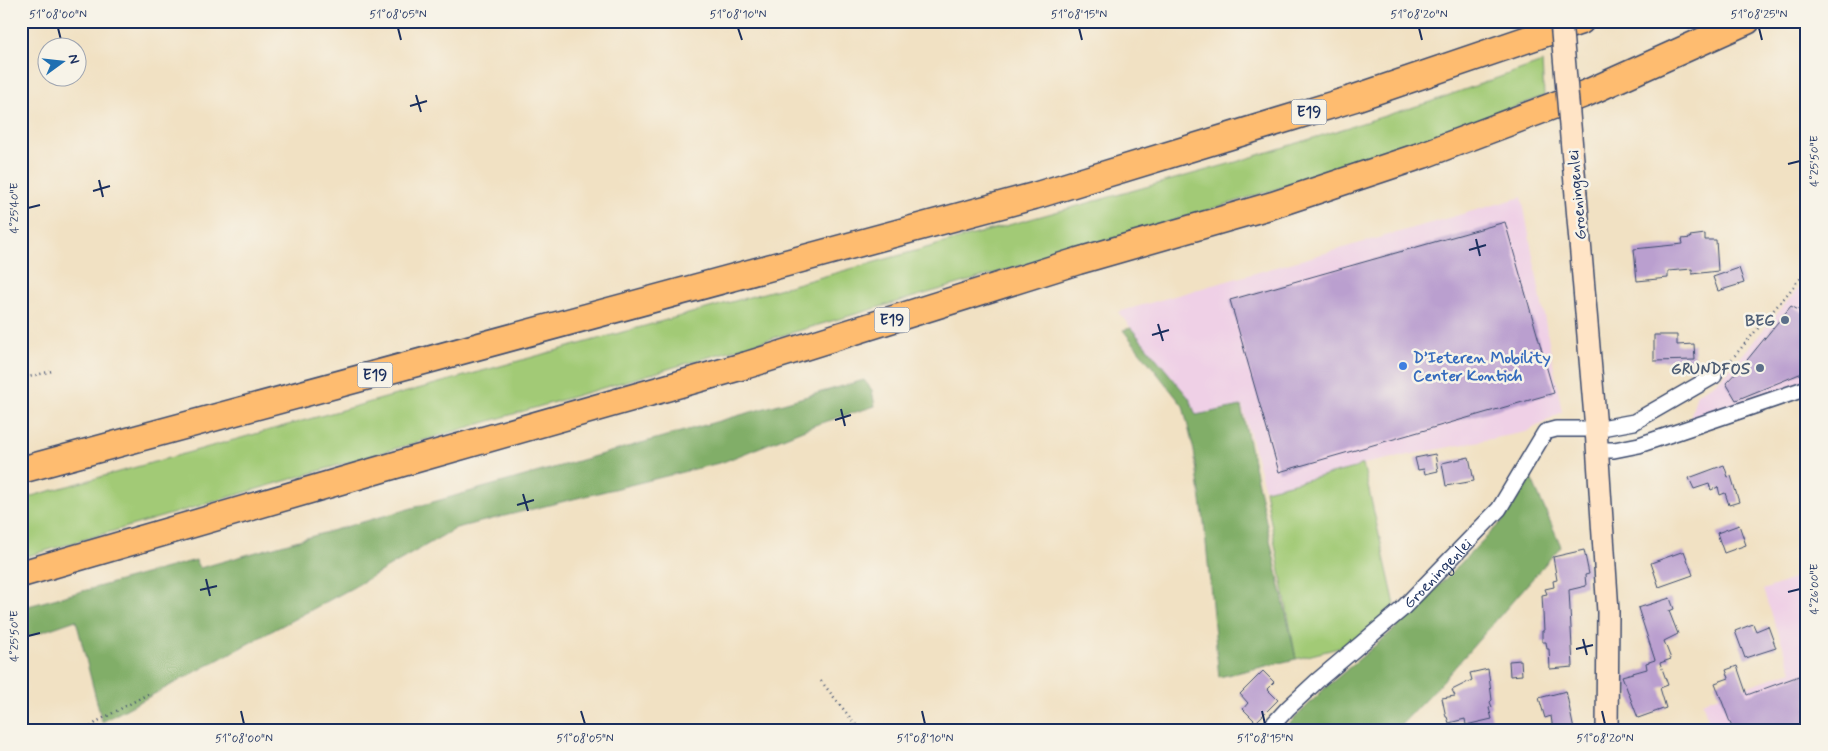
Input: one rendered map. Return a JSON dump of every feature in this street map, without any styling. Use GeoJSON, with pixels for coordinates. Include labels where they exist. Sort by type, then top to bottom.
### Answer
{"type":"FeatureCollection","features":[{"type":"Feature","properties":{"kind":"highway","name":"E19"},"geometry":{"type":"LineString","coordinates":[[21,470],[1034,196],[1355,98],[1581,21]]}},
{"type":"Feature","properties":{"kind":"highway","name":"E19"},"geometry":{"type":"LineString","coordinates":[[21,574],[747,365],[1078,261],[1273,205],[1423,155],[1587,93],[1747,21]]}},
{"type":"Feature","properties":{"kind":"street","name":"Groeningenlei"},"geometry":{"type":"LineString","coordinates":[[1561,21],[1598,450],[1608,612],[1607,730]]}},
{"type":"Feature","properties":{"kind":"street","name":"Groeningenlei"},"geometry":{"type":"LineString","coordinates":[[1268,730],[1317,681],[1401,610],[1499,509],[1546,432],[1556,429],[1596,429],[1634,422],[1714,376]]}},
{"type":"Feature","properties":{"kind":"street"},"geometry":{"type":"LineString","coordinates":[[1598,450],[1614,450],[1639,445],[1807,388]]}},
{"type":"Feature","properties":{"kind":"path"},"geometry":{"type":"LineString","coordinates":[[1714,376],[1732,361],[1807,271]]}},
{"type":"Feature","properties":{"kind":"path"},"geometry":{"type":"LineString","coordinates":[[21,379],[52,371]]}},
{"type":"Feature","properties":{"kind":"path"},"geometry":{"type":"LineString","coordinates":[[820,680],[860,730]]}},
{"type":"Feature","properties":{"kind":"path"},"geometry":{"type":"LineString","coordinates":[[87,730],[98,721],[148,694]]}},
{"type":"Feature","properties":{"kind":"shaded area"},"geometry":{"type":"Polygon","coordinates":[[[1522,197],[1562,412],[1526,432],[1363,464],[1355,468],[1265,490],[1242,406],[1196,415],[1189,398],[1118,312],[1522,197]]]}},
{"type":"Feature","properties":{"kind":"shaded area"},"geometry":{"type":"Polygon","coordinates":[[[1807,278],[1807,382],[1689,422],[1697,393],[1713,385],[1733,366],[1807,278]]]}},
{"type":"Feature","properties":{"kind":"shaded area"},"geometry":{"type":"Polygon","coordinates":[[[1807,574],[1807,730],[1712,730],[1702,702],[1792,671],[1763,590],[1807,574]]]}},
{"type":"Feature","properties":{"kind":"green space"},"geometry":{"type":"Polygon","coordinates":[[[1542,62],[1544,96],[1410,146],[1133,233],[21,558],[21,499],[1236,162],[1430,102],[1542,62]]]}},
{"type":"Feature","properties":{"kind":"green space"},"geometry":{"type":"Polygon","coordinates":[[[1131,328],[1189,398],[1196,415],[1241,406],[1296,659],[1219,677],[1204,522],[1194,451],[1183,406],[1123,330],[1131,328]]]}},
{"type":"Feature","properties":{"kind":"green space"},"geometry":{"type":"Polygon","coordinates":[[[864,380],[872,390],[875,406],[815,425],[723,462],[456,528],[352,588],[102,722],[76,620],[21,639],[21,608],[196,560],[200,568],[864,380]]]}},
{"type":"Feature","properties":{"kind":"green space"},"geometry":{"type":"Polygon","coordinates":[[[1363,464],[1395,605],[1350,645],[1296,659],[1265,490],[1355,468],[1363,464]]]}},
{"type":"Feature","properties":{"kind":"green space"},"geometry":{"type":"Polygon","coordinates":[[[1531,478],[1561,546],[1441,683],[1396,730],[1283,730],[1324,689],[1404,621],[1504,519],[1531,478]]]}},
{"type":"Feature","properties":{"kind":"building"},"geometry":{"type":"Polygon","coordinates":[[[1505,222],[1554,393],[1279,472],[1230,300],[1505,222]]]}},
{"type":"Feature","properties":{"kind":"building"},"geometry":{"type":"Polygon","coordinates":[[[1705,234],[1705,240],[1716,240],[1718,271],[1692,274],[1692,269],[1668,271],[1668,278],[1637,281],[1634,249],[1683,244],[1682,239],[1705,234]]]}},
{"type":"Feature","properties":{"kind":"building"},"geometry":{"type":"Polygon","coordinates":[[[1739,268],[1744,283],[1718,291],[1713,277],[1739,268]]]}},
{"type":"Feature","properties":{"kind":"building"},"geometry":{"type":"Polygon","coordinates":[[[1791,306],[1806,314],[1807,371],[1736,400],[1726,383],[1791,306]]]}},
{"type":"Feature","properties":{"kind":"building"},"geometry":{"type":"Polygon","coordinates":[[[1654,335],[1677,335],[1677,345],[1694,344],[1695,360],[1654,361],[1654,335]]]}},
{"type":"Feature","properties":{"kind":"building"},"geometry":{"type":"Polygon","coordinates":[[[1435,454],[1438,471],[1425,474],[1424,469],[1418,470],[1415,458],[1435,454]]]}},
{"type":"Feature","properties":{"kind":"building"},"geometry":{"type":"Polygon","coordinates":[[[1469,457],[1474,481],[1446,486],[1442,463],[1469,457]]]}},
{"type":"Feature","properties":{"kind":"building"},"geometry":{"type":"Polygon","coordinates":[[[1724,465],[1728,477],[1731,476],[1739,502],[1729,505],[1725,493],[1720,495],[1718,487],[1711,490],[1709,484],[1694,489],[1689,478],[1724,465]]]}},
{"type":"Feature","properties":{"kind":"building"},"geometry":{"type":"Polygon","coordinates":[[[1739,525],[1746,545],[1724,553],[1717,533],[1739,525]]]}},
{"type":"Feature","properties":{"kind":"building"},"geometry":{"type":"Polygon","coordinates":[[[1584,550],[1589,574],[1585,575],[1586,586],[1569,590],[1573,667],[1550,669],[1549,649],[1547,649],[1546,642],[1542,642],[1542,631],[1544,631],[1542,595],[1547,594],[1545,589],[1554,587],[1553,581],[1557,580],[1553,557],[1584,550]]]}},
{"type":"Feature","properties":{"kind":"building"},"geometry":{"type":"Polygon","coordinates":[[[1684,551],[1693,575],[1659,587],[1651,563],[1684,551]]]}},
{"type":"Feature","properties":{"kind":"building"},"geometry":{"type":"Polygon","coordinates":[[[1670,598],[1674,609],[1669,611],[1678,634],[1664,641],[1671,659],[1660,663],[1668,685],[1660,688],[1666,708],[1638,718],[1622,676],[1647,669],[1646,663],[1655,660],[1638,608],[1670,598]]]}},
{"type":"Feature","properties":{"kind":"building"},"geometry":{"type":"Polygon","coordinates":[[[1753,624],[1756,631],[1768,626],[1776,648],[1745,658],[1735,631],[1753,624]]]}},
{"type":"Feature","properties":{"kind":"building"},"geometry":{"type":"Polygon","coordinates":[[[1521,660],[1522,675],[1510,676],[1509,661],[1521,660]]]}},
{"type":"Feature","properties":{"kind":"building"},"geometry":{"type":"Polygon","coordinates":[[[1737,666],[1747,695],[1807,673],[1807,730],[1733,730],[1715,683],[1729,678],[1726,670],[1737,666]]]}},
{"type":"Feature","properties":{"kind":"building"},"geometry":{"type":"Polygon","coordinates":[[[1488,669],[1492,700],[1490,702],[1492,707],[1489,708],[1492,719],[1466,725],[1465,719],[1449,723],[1442,698],[1455,696],[1452,690],[1472,680],[1470,673],[1488,669]]]}},
{"type":"Feature","properties":{"kind":"building"},"geometry":{"type":"Polygon","coordinates":[[[1263,671],[1274,682],[1267,689],[1278,700],[1256,722],[1243,709],[1248,703],[1240,694],[1263,671]]]}},
{"type":"Feature","properties":{"kind":"building"},"geometry":{"type":"Polygon","coordinates":[[[1566,691],[1574,730],[1553,730],[1551,716],[1545,718],[1539,698],[1566,691]]]}},
{"type":"Feature","properties":{"kind":"place","name":"BEG"},"geometry":{"type":"Point","coordinates":[1785,320]}},
{"type":"Feature","properties":{"kind":"place","name":"D’Ieteren Mobility Center Kontich"},"geometry":{"type":"Point","coordinates":[1403,366]}},
{"type":"Feature","properties":{"kind":"place","name":"GRUNDFOS"},"geometry":{"type":"Point","coordinates":[1760,368]}}]}
